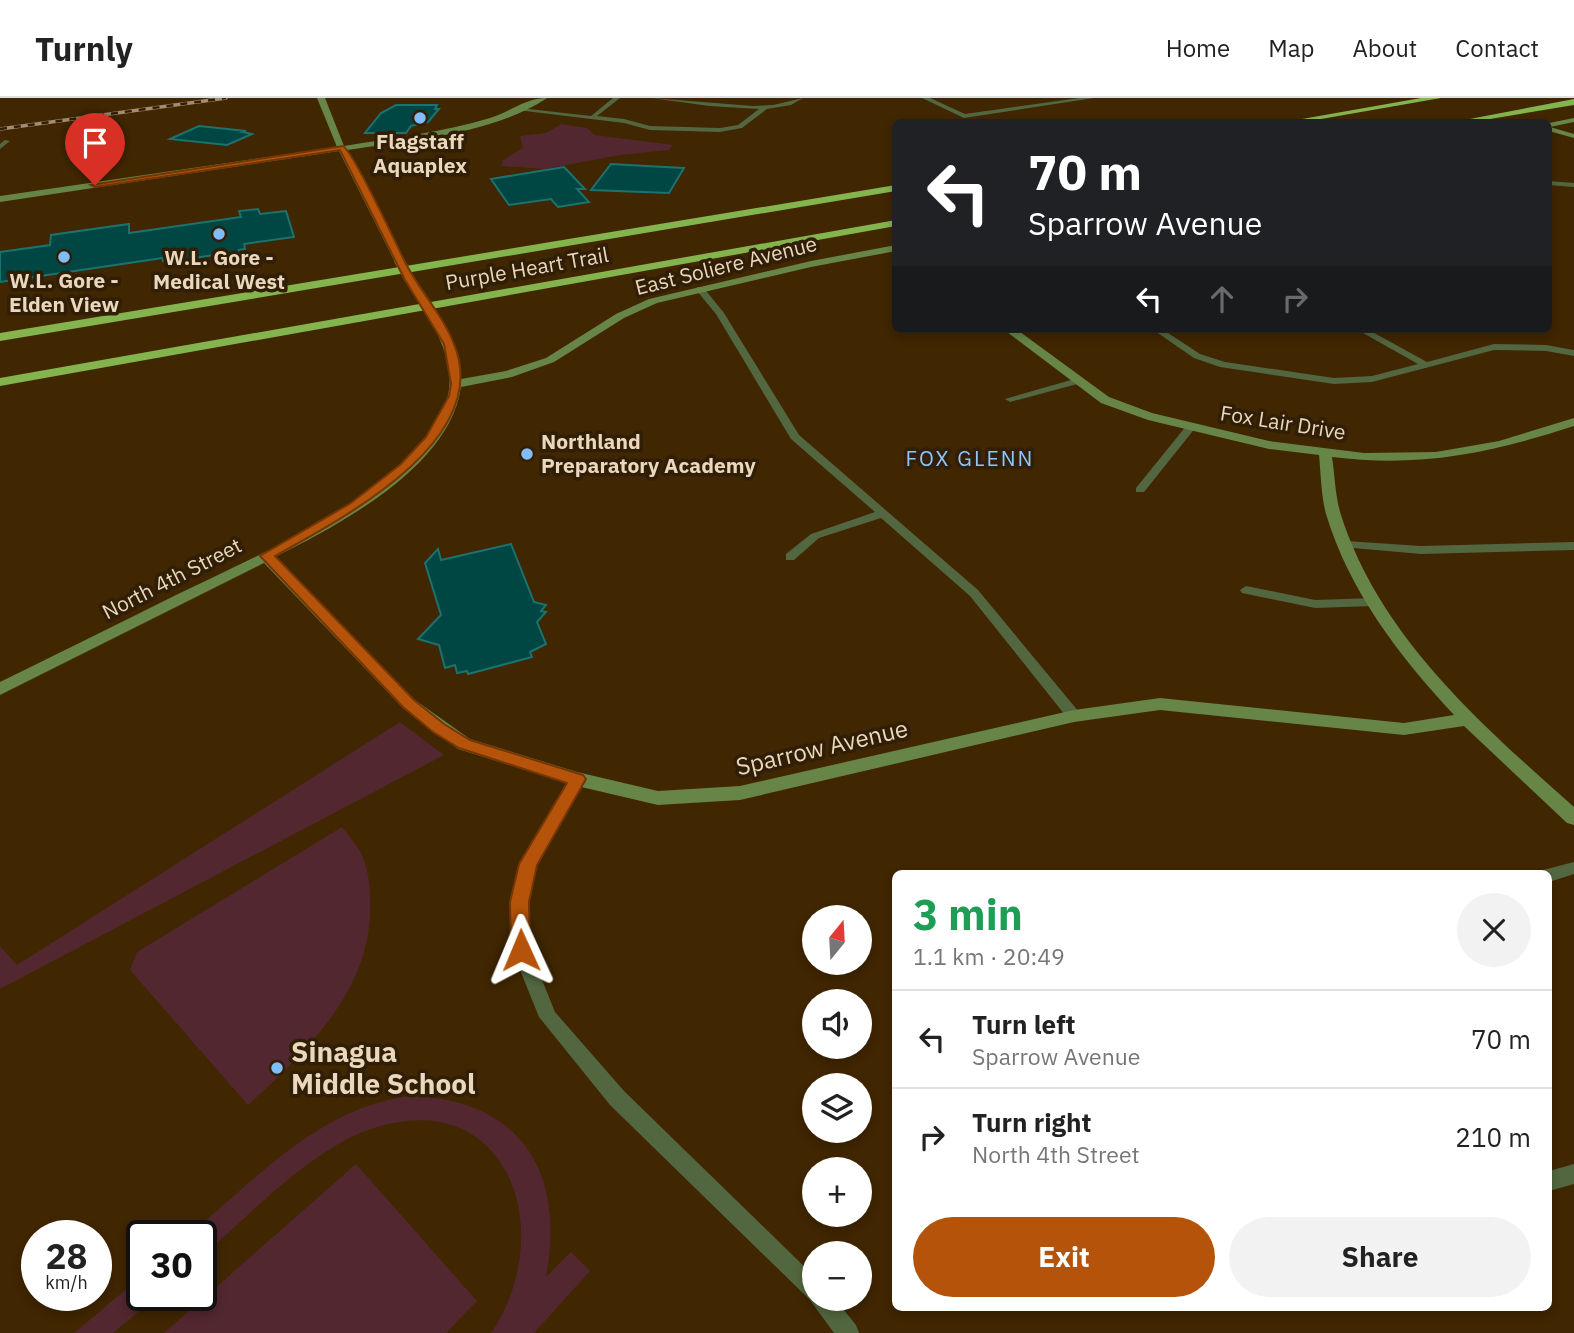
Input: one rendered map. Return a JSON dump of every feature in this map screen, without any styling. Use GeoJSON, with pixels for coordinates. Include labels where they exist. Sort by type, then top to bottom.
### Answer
{"type":"FeatureCollection","features":[{"type":"Feature","properties":{"kind":"highway"},"geometry":{"type":"LineString","coordinates":[[1308,119],[1437,98]]}},
{"type":"Feature","properties":{"kind":"highway"},"geometry":{"type":"LineString","coordinates":[[1476,119],[1574,102]]}},
{"type":"Feature","properties":{"kind":"highway","name":"Purple Heart Trail"},"geometry":{"type":"LineString","coordinates":[[0,337],[892,189]]}},
{"type":"Feature","properties":{"kind":"highway","name":"Purple Heart Trail"},"geometry":{"type":"LineString","coordinates":[[0,383],[892,224]]}},
{"type":"Feature","properties":{"kind":"street","name":"North 4th Street"},"geometry":{"type":"LineString","coordinates":[[0,689],[267,556],[355,505],[405,467],[446,416],[456,384],[450,344],[399,260],[320,98]]}},
{"type":"Feature","properties":{"kind":"street"},"geometry":{"type":"LineString","coordinates":[[0,199],[464,128],[520,110],[543,98]]}},
{"type":"Feature","properties":{"kind":"street"},"geometry":{"type":"LineString","coordinates":[[593,117],[617,98]]}},
{"type":"Feature","properties":{"kind":"street"},"geometry":{"type":"LineString","coordinates":[[655,98],[765,107],[792,105],[800,98]]}},
{"type":"Feature","properties":{"kind":"street"},"geometry":{"type":"LineString","coordinates":[[925,98],[964,116],[1091,98]]}},
{"type":"Feature","properties":{"kind":"street"},"geometry":{"type":"LineString","coordinates":[[520,110],[593,117],[650,128],[720,130],[740,127],[765,107]]}},
{"type":"Feature","properties":{"kind":"street"},"geometry":{"type":"LineString","coordinates":[[1552,126],[1574,120]]}},
{"type":"Feature","properties":{"kind":"street"},"geometry":{"type":"LineString","coordinates":[[1552,128],[1574,136]]}},
{"type":"Feature","properties":{"kind":"street"},"geometry":{"type":"LineString","coordinates":[[0,147],[7,141]]}},
{"type":"Feature","properties":{"kind":"street"},"geometry":{"type":"LineString","coordinates":[[1552,183],[1574,185]]}},
{"type":"Feature","properties":{"kind":"street","name":"East Soliere Avenue"},"geometry":{"type":"LineString","coordinates":[[456,384],[533,367],[564,352],[636,308],[701,289],[892,249]]}},
{"type":"Feature","properties":{"kind":"street"},"geometry":{"type":"LineString","coordinates":[[701,289],[720,313],[795,438],[974,593],[1074,716]]}},
{"type":"Feature","properties":{"kind":"street","name":"Fox Lair Drive"},"geometry":{"type":"LineString","coordinates":[[1014,333],[1105,400],[1191,427],[1269,445],[1364,457],[1436,456],[1501,445],[1574,422]]}},
{"type":"Feature","properties":{"kind":"street"},"geometry":{"type":"LineString","coordinates":[[1162,333],[1197,356],[1223,365],[1310,378],[1355,381],[1494,347],[1546,348],[1574,353]]}},
{"type":"Feature","properties":{"kind":"street"},"geometry":{"type":"LineString","coordinates":[[1367,333],[1426,365]]}},
{"type":"Feature","properties":{"kind":"street"},"geometry":{"type":"LineString","coordinates":[[1010,399],[1078,381]]}},
{"type":"Feature","properties":{"kind":"street"},"geometry":{"type":"LineString","coordinates":[[1140,490],[1191,427]]}},
{"type":"Feature","properties":{"kind":"street"},"geometry":{"type":"LineString","coordinates":[[1325,452],[1334,514],[1346,545],[1374,602],[1406,650],[1465,720],[1574,818]]}},
{"type":"Feature","properties":{"kind":"street"},"geometry":{"type":"LineString","coordinates":[[790,557],[815,536],[881,514]]}},
{"type":"Feature","properties":{"kind":"street"},"geometry":{"type":"LineString","coordinates":[[1346,545],[1421,550],[1574,546]]}},
{"type":"Feature","properties":{"kind":"street","name":"Sparrow Avenue"},"geometry":{"type":"LineString","coordinates":[[267,556],[409,704],[438,728],[464,744],[577,779],[657,798],[740,793],[1074,716],[1160,704],[1405,729],[1465,720]]}},
{"type":"Feature","properties":{"kind":"street"},"geometry":{"type":"LineString","coordinates":[[1246,590],[1315,604],[1374,602]]}},
{"type":"Feature","properties":{"kind":"street"},"geometry":{"type":"LineString","coordinates":[[577,779],[528,864],[520,902],[521,950],[548,1017],[617,1098],[802,1279]]}},
{"type":"Feature","properties":{"kind":"street"},"geometry":{"type":"LineString","coordinates":[[1552,874],[1574,868]]}},
{"type":"Feature","properties":{"kind":"street"},"geometry":{"type":"LineString","coordinates":[[1552,1180],[1574,1174]]}},
{"type":"Feature","properties":{"kind":"street"},"geometry":{"type":"LineString","coordinates":[[830,1311],[848,1333]]}},
{"type":"Feature","properties":{"kind":"shaded area"},"geometry":{"type":"Polygon","coordinates":[[[561,124],[587,128],[595,135],[673,145],[669,150],[620,155],[545,169],[501,166],[503,160],[523,148],[520,136],[546,133],[561,124]]]}},
{"type":"Feature","properties":{"kind":"shaded area"},"geometry":{"type":"Polygon","coordinates":[[[400,722],[444,755],[0,989],[0,946],[17,965],[400,722]]]}},
{"type":"Feature","properties":{"kind":"shaded area"},"geometry":{"type":"Polygon","coordinates":[[[342,827],[361,853],[369,882],[368,932],[361,962],[349,989],[314,1040],[248,1105],[130,970],[137,952],[342,827]]]}},
{"type":"Feature","properties":{"kind":"shaded area"},"geometry":{"type":"Polygon","coordinates":[[[409,1096],[448,1100],[480,1110],[506,1126],[527,1148],[541,1174],[549,1205],[550,1239],[546,1277],[571,1252],[590,1271],[534,1333],[491,1333],[511,1294],[520,1252],[519,1212],[508,1176],[488,1147],[458,1127],[419,1120],[371,1129],[348,1139],[304,1167],[217,1243],[217,1220],[206,1220],[290,1149],[346,1115],[376,1103],[409,1096]]]}},
{"type":"Feature","properties":{"kind":"shaded area"},"geometry":{"type":"Polygon","coordinates":[[[356,1164],[477,1301],[446,1333],[164,1333],[189,1311],[217,1311],[217,1286],[356,1164]]]}},
{"type":"Feature","properties":{"kind":"shaded area"},"geometry":{"type":"Polygon","coordinates":[[[126,1289],[126,1311],[139,1311],[113,1333],[74,1333],[100,1311],[112,1311],[112,1301],[126,1289]]]}},
{"type":"Feature","properties":{"kind":"building","name":"Flagstaff Aquaplex"},"geometry":{"type":"Polygon","coordinates":[[[396,105],[437,105],[435,109],[439,109],[428,122],[411,126],[406,133],[365,133],[381,113],[396,105]]]}},
{"type":"Feature","properties":{"kind":"building"},"geometry":{"type":"Polygon","coordinates":[[[199,126],[252,134],[227,145],[170,139],[199,126]]]}},
{"type":"Feature","properties":{"kind":"building"},"geometry":{"type":"Polygon","coordinates":[[[611,164],[684,168],[669,193],[591,190],[611,164]]]}},
{"type":"Feature","properties":{"kind":"building"},"geometry":{"type":"Polygon","coordinates":[[[564,167],[585,189],[577,189],[589,202],[558,207],[551,199],[509,205],[491,179],[564,167]]]}},
{"type":"Feature","properties":{"kind":"building"},"geometry":{"type":"Polygon","coordinates":[[[258,209],[260,214],[286,211],[294,237],[244,244],[245,249],[239,250],[240,256],[215,260],[214,255],[174,261],[163,261],[163,258],[0,282],[0,252],[50,245],[51,235],[129,224],[129,233],[241,217],[239,211],[258,209]]]}},
{"type":"Feature","properties":{"kind":"building","name":"Northland Preparatory Academy"},"geometry":{"type":"Polygon","coordinates":[[[511,544],[534,602],[546,605],[541,611],[546,612],[537,622],[546,644],[530,652],[532,657],[468,674],[467,671],[457,673],[455,665],[445,668],[439,645],[418,639],[441,615],[425,563],[438,549],[441,560],[511,544]]]}},
{"type":"Feature","properties":{"kind":"railway"},"geometry":{"type":"LineString","coordinates":[[0,129],[226,98]]}},
{"type":"Feature","properties":{"kind":"place","name":"Flagstaff Aquaplex"},"geometry":{"type":"Point","coordinates":[420,118]}},
{"type":"Feature","properties":{"kind":"place","name":"W.L. Gore - Medical West"},"geometry":{"type":"Point","coordinates":[219,234]}},
{"type":"Feature","properties":{"kind":"place","name":"W.L. Gore - Elden View"},"geometry":{"type":"Point","coordinates":[64,257]}},
{"type":"Feature","properties":{"kind":"place","name":"Northland Preparatory Academy"},"geometry":{"type":"Point","coordinates":[527,454]}},
{"type":"Feature","properties":{"kind":"place","name":"Sinagua Middle School"},"geometry":{"type":"Point","coordinates":[277,1068]}},
{"type":"Feature","properties":{"kind":"district","name":"FOX GLENN"},"geometry":{"type":"Point","coordinates":[970,459]}},
{"type":"Feature","properties":{"kind":"route"},"geometry":{"type":"LineString","coordinates":[[95,185],[343,148],[410,280],[450,344],[456,384],[454,396],[446,416],[431,439],[405,467],[355,505],[267,556],[409,704],[438,728],[464,744],[502,758],[577,779],[528,864],[520,902],[521,950]]}}]}
